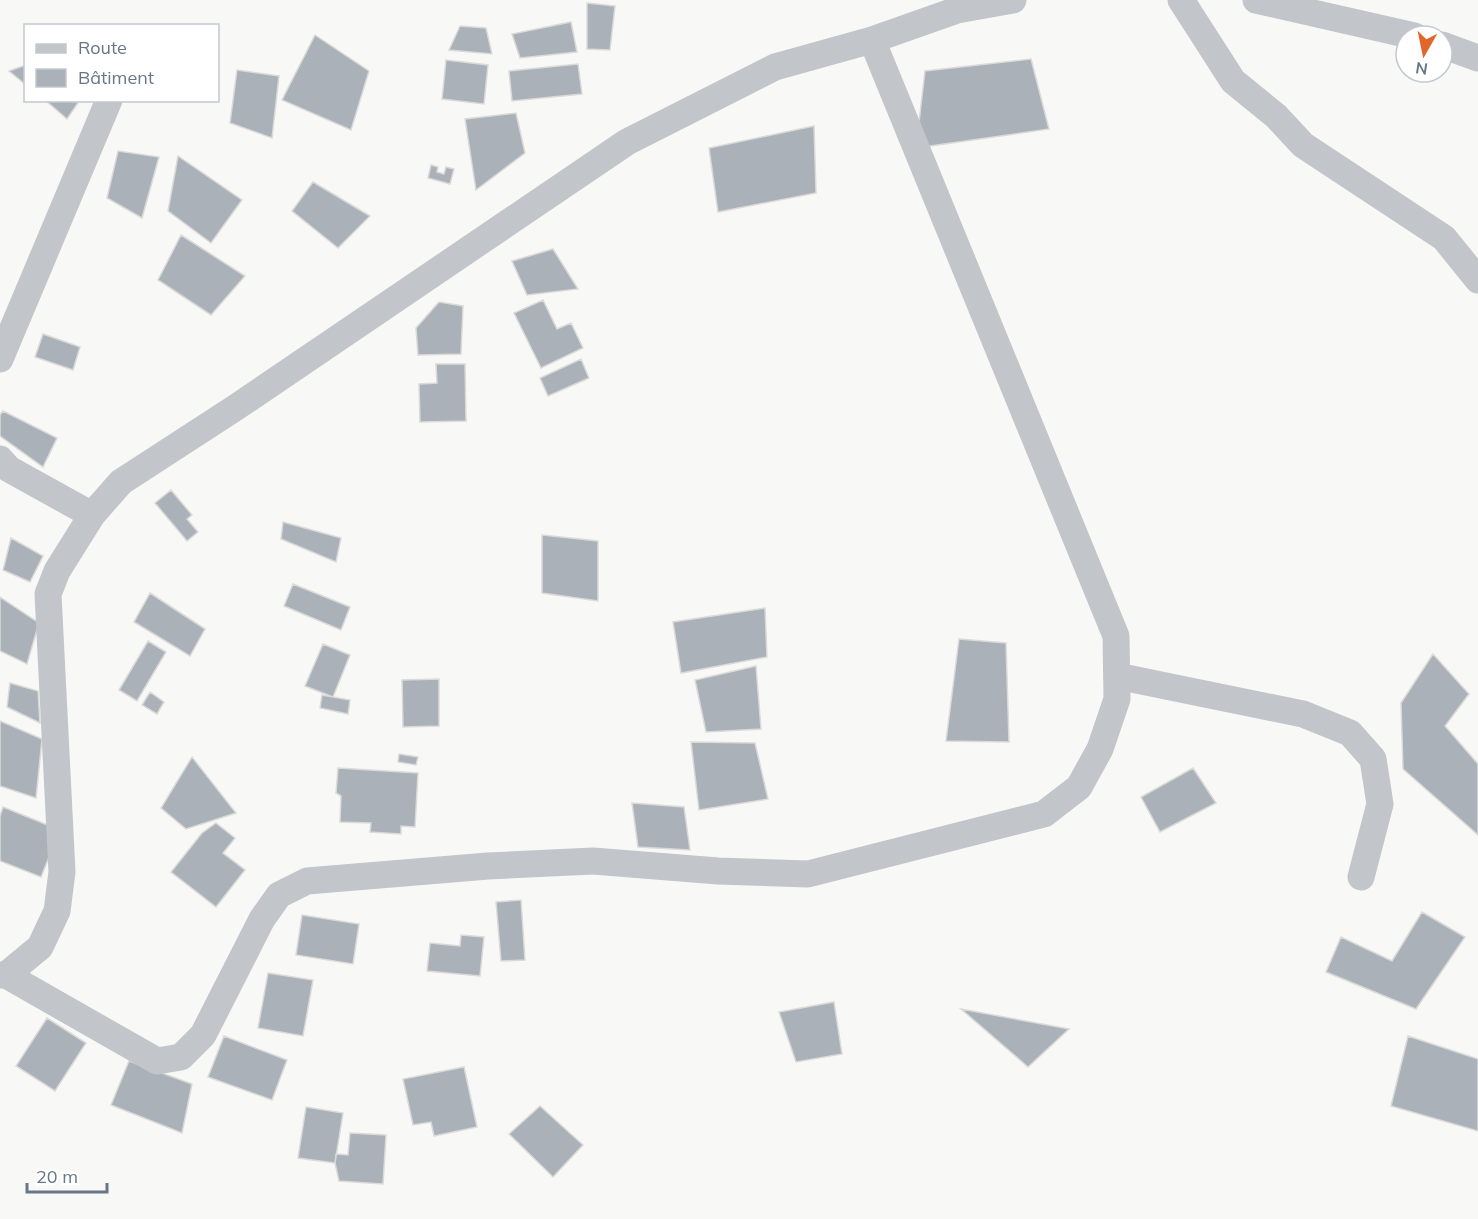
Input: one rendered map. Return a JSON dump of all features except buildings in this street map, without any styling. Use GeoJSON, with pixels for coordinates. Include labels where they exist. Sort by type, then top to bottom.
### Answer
{"type":"FeatureCollection","features":[{"type":"Feature","properties":{"kind":"street"},"geometry":{"type":"LineString","coordinates":[[872,40],[1116,636],[1117,699],[1100,749],[1079,787],[1044,814],[808,874],[718,871],[593,861],[488,866],[307,881],[279,895],[262,919],[203,1035],[181,1057],[157,1061],[3,975],[40,947],[57,911],[62,872],[48,594],[57,571],[92,515],[120,482],[235,408],[627,142],[775,67],[872,40],[957,10],[1013,0]]}},
{"type":"Feature","properties":{"kind":"street"},"geometry":{"type":"LineString","coordinates":[[1181,0],[1233,81],[1276,116],[1303,145],[1444,238],[1478,280]]}},
{"type":"Feature","properties":{"kind":"street"},"geometry":{"type":"LineString","coordinates":[[1256,0],[1394,31]]}},
{"type":"Feature","properties":{"kind":"street"},"geometry":{"type":"LineString","coordinates":[[1454,49],[1478,58]]}},
{"type":"Feature","properties":{"kind":"street"},"geometry":{"type":"LineString","coordinates":[[0,359],[108,102]]}},
{"type":"Feature","properties":{"kind":"street"},"geometry":{"type":"LineString","coordinates":[[0,459],[9,469],[92,515]]}},
{"type":"Feature","properties":{"kind":"street"},"geometry":{"type":"LineString","coordinates":[[1117,676],[1303,714],[1350,733],[1373,759],[1380,804],[1361,877]]}}]}
